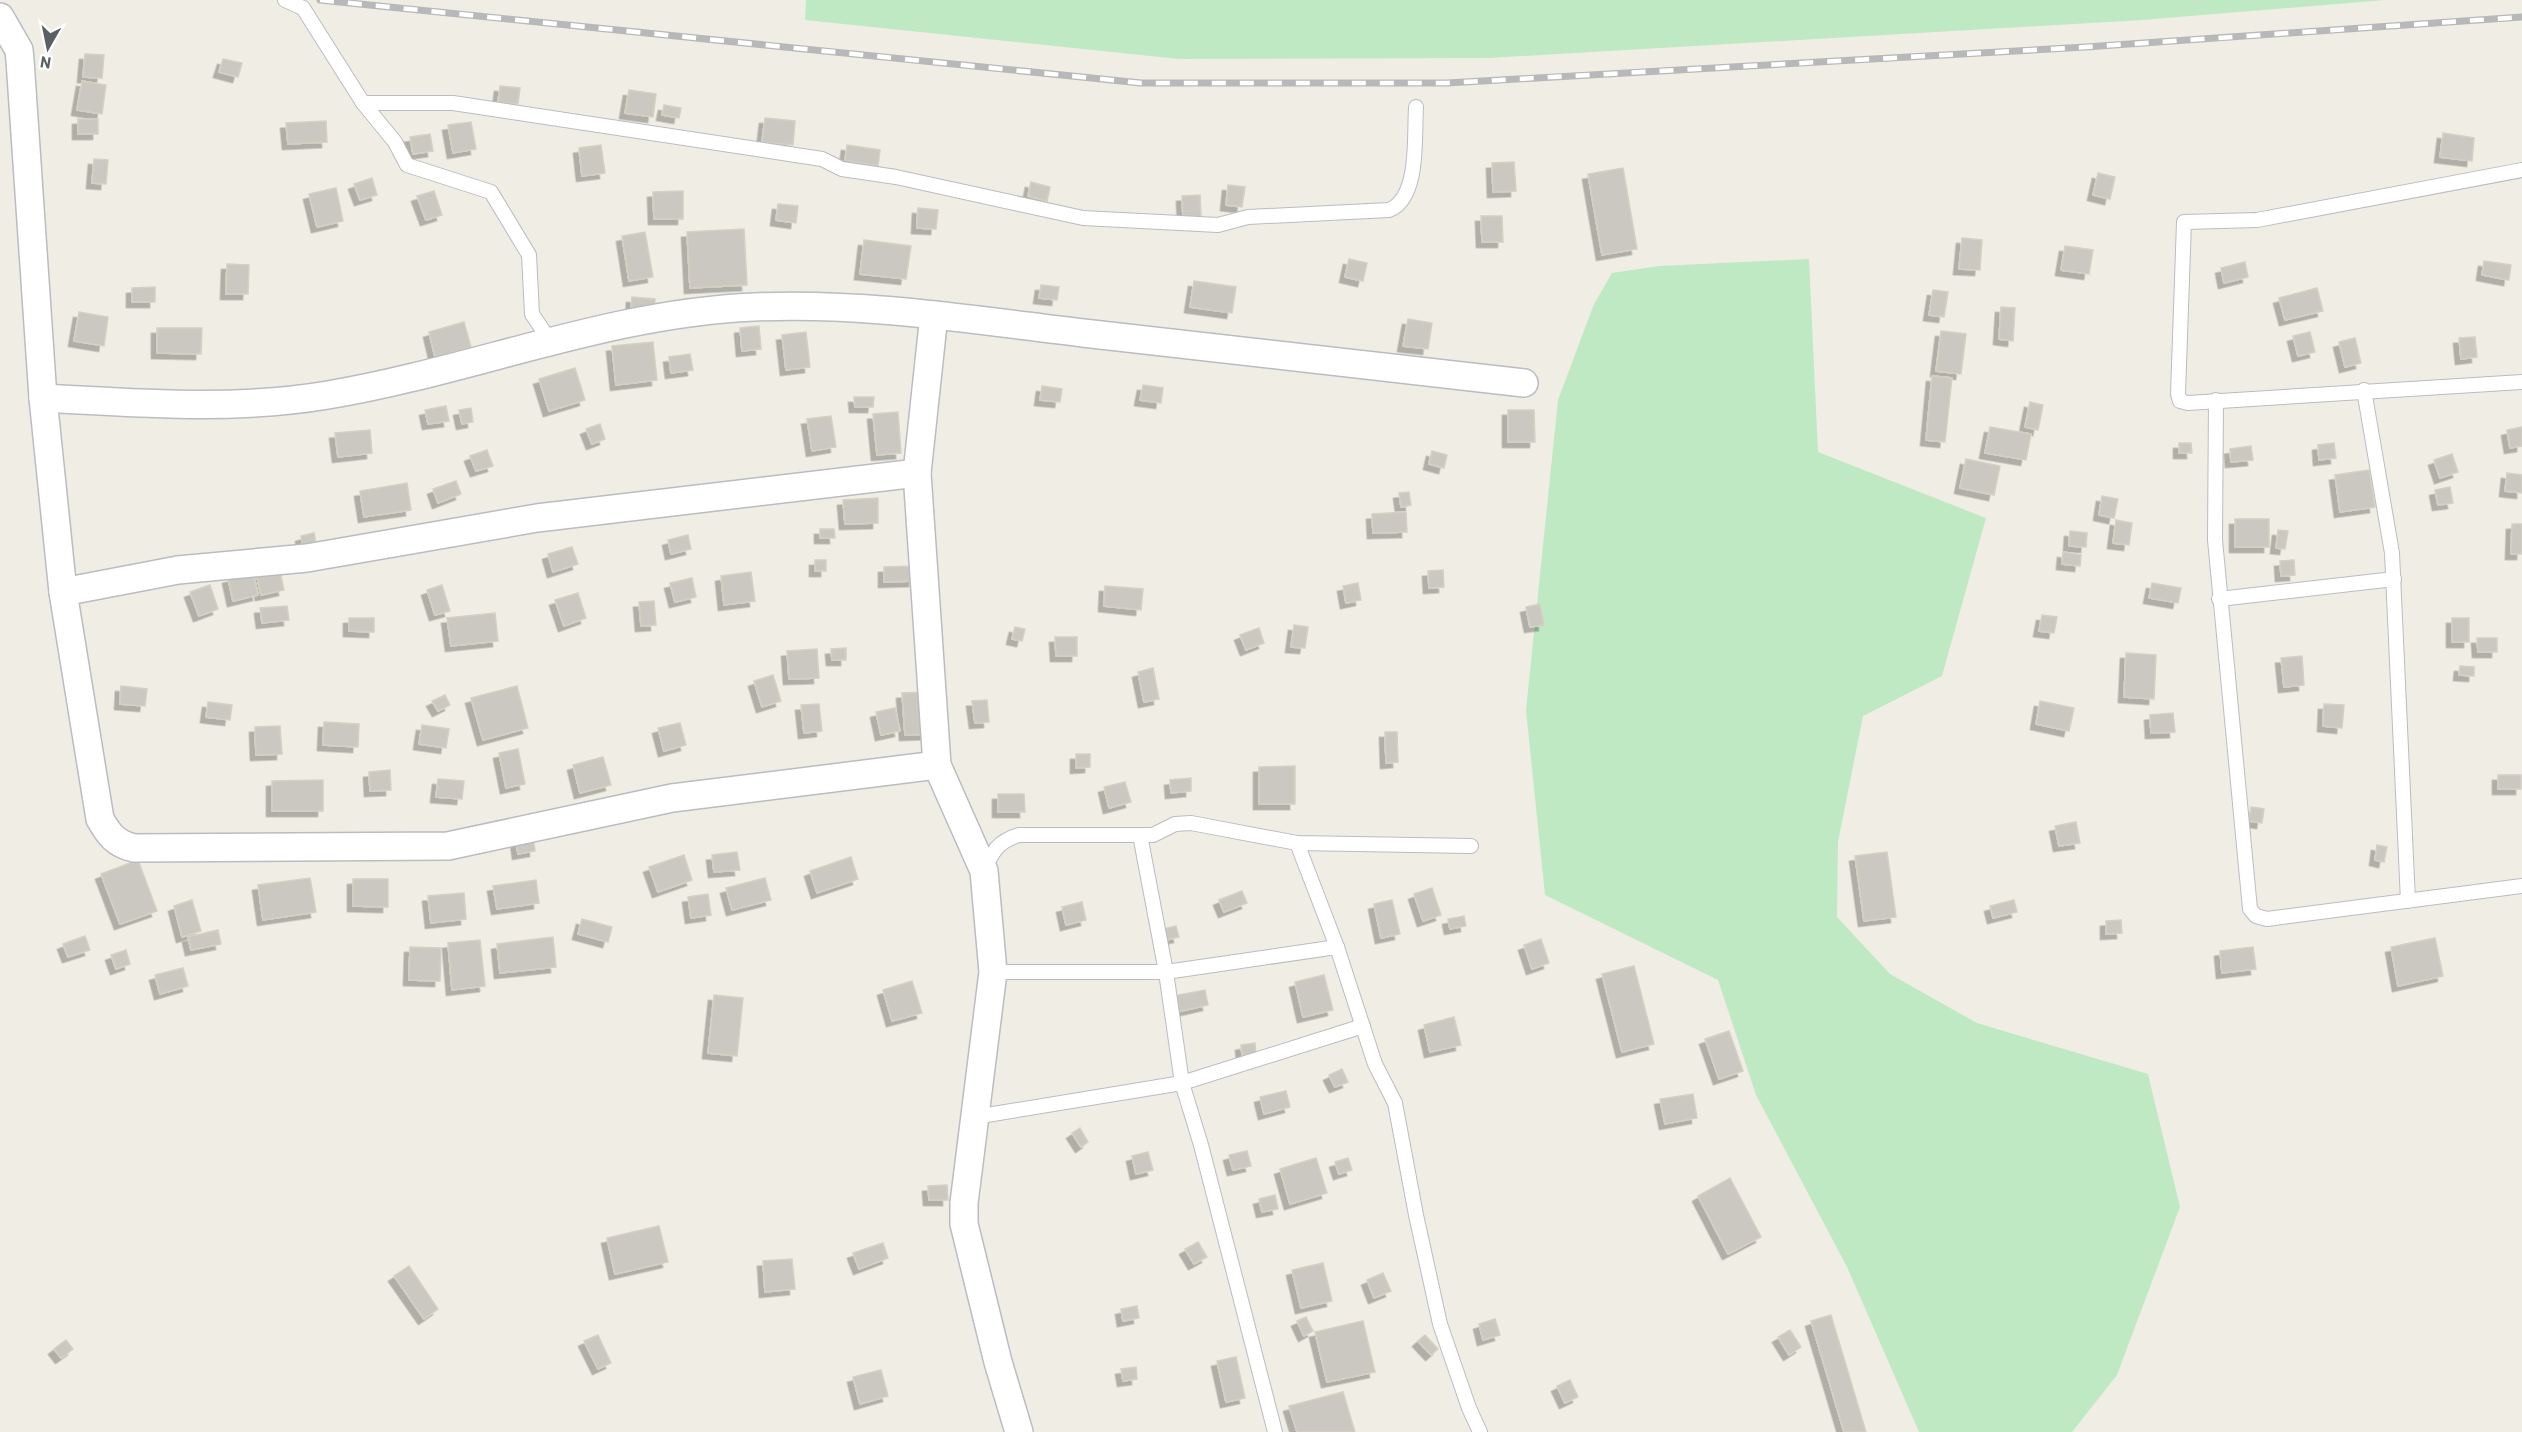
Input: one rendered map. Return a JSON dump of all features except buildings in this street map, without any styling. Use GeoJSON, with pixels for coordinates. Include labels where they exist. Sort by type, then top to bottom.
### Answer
{"type":"FeatureCollection","features":[{"type":"Feature","properties":{"kind":"street"},"geometry":{"type":"LineString","coordinates":[[0,17],[19,50],[43,398],[63,592],[100,819],[107,832],[120,845],[134,848],[448,846],[672,798],[937,765]]}},
{"type":"Feature","properties":{"kind":"street"},"geometry":{"type":"LineString","coordinates":[[43,398],[191,406],[310,398],[406,378],[602,328],[687,313],[753,307],[820,305],[934,315],[1524,383]]}},
{"type":"Feature","properties":{"kind":"street"},"geometry":{"type":"LineString","coordinates":[[934,315],[917,473],[937,765],[984,871],[993,972],[963,1203],[964,1224],[1019,1432]]}},
{"type":"Feature","properties":{"kind":"street"},"geometry":{"type":"LineString","coordinates":[[63,592],[178,570],[307,558],[537,518],[917,473]]}},
{"type":"Feature","properties":{"kind":"lane"},"geometry":{"type":"LineString","coordinates":[[285,0],[303,8],[363,103],[394,142],[407,165],[486,188],[491,192],[529,255],[532,314],[550,341]]}},
{"type":"Feature","properties":{"kind":"lane"},"geometry":{"type":"LineString","coordinates":[[363,103],[465,104],[822,159],[842,169],[896,177],[1083,218],[1213,225],[1248,216],[1389,210],[1398,207],[1412,179],[1416,107]]}},
{"type":"Feature","properties":{"kind":"lane"},"geometry":{"type":"LineString","coordinates":[[2522,170],[2257,220],[2184,222],[2178,394],[2180,401],[2188,403],[2364,390],[2522,382]]}},
{"type":"Feature","properties":{"kind":"lane"},"geometry":{"type":"LineString","coordinates":[[2364,390],[2392,553],[2408,901]]}},
{"type":"Feature","properties":{"kind":"lane"},"geometry":{"type":"LineString","coordinates":[[2216,400],[2215,540],[2250,909],[2256,916],[2267,919],[2522,886]]}},
{"type":"Feature","properties":{"kind":"lane"},"geometry":{"type":"LineString","coordinates":[[2219,599],[2394,579]]}},
{"type":"Feature","properties":{"kind":"lane"},"geometry":{"type":"LineString","coordinates":[[984,871],[994,849],[1005,839],[1019,835],[1153,835],[1175,824],[1191,823],[1297,843],[1471,846]]}},
{"type":"Feature","properties":{"kind":"lane"},"geometry":{"type":"LineString","coordinates":[[1140,835],[1166,972],[1182,1083],[1201,1145],[1275,1432]]}},
{"type":"Feature","properties":{"kind":"lane"},"geometry":{"type":"LineString","coordinates":[[1297,843],[1337,947],[1375,1064],[1395,1103],[1440,1324],[1469,1408],[1480,1432]]}},
{"type":"Feature","properties":{"kind":"lane"},"geometry":{"type":"LineString","coordinates":[[993,972],[1166,972],[1337,947]]}},
{"type":"Feature","properties":{"kind":"lane"},"geometry":{"type":"LineString","coordinates":[[975,1117],[1182,1083],[1363,1026]]}},
{"type":"Feature","properties":{"kind":"green space"},"geometry":{"type":"Polygon","coordinates":[[[806,0],[2385,0],[2142,20],[1489,58],[1179,59],[805,20],[806,0]]]}},
{"type":"Feature","properties":{"kind":"green space"},"geometry":{"type":"Polygon","coordinates":[[[1809,259],[1818,452],[1986,518],[1942,676],[1863,716],[1838,842],[1837,917],[1890,974],[1977,1023],[2148,1074],[2180,1207],[2117,1375],[2072,1432],[1919,1432],[1847,1267],[1756,1095],[1718,980],[1545,895],[1526,710],[1558,400],[1594,304],[1612,273],[1659,266],[1809,259]]]}},
{"type":"Feature","properties":{"kind":"railway"},"geometry":{"type":"LineString","coordinates":[[320,0],[1141,83],[1447,83],[2086,47],[2522,17]]}}]}
